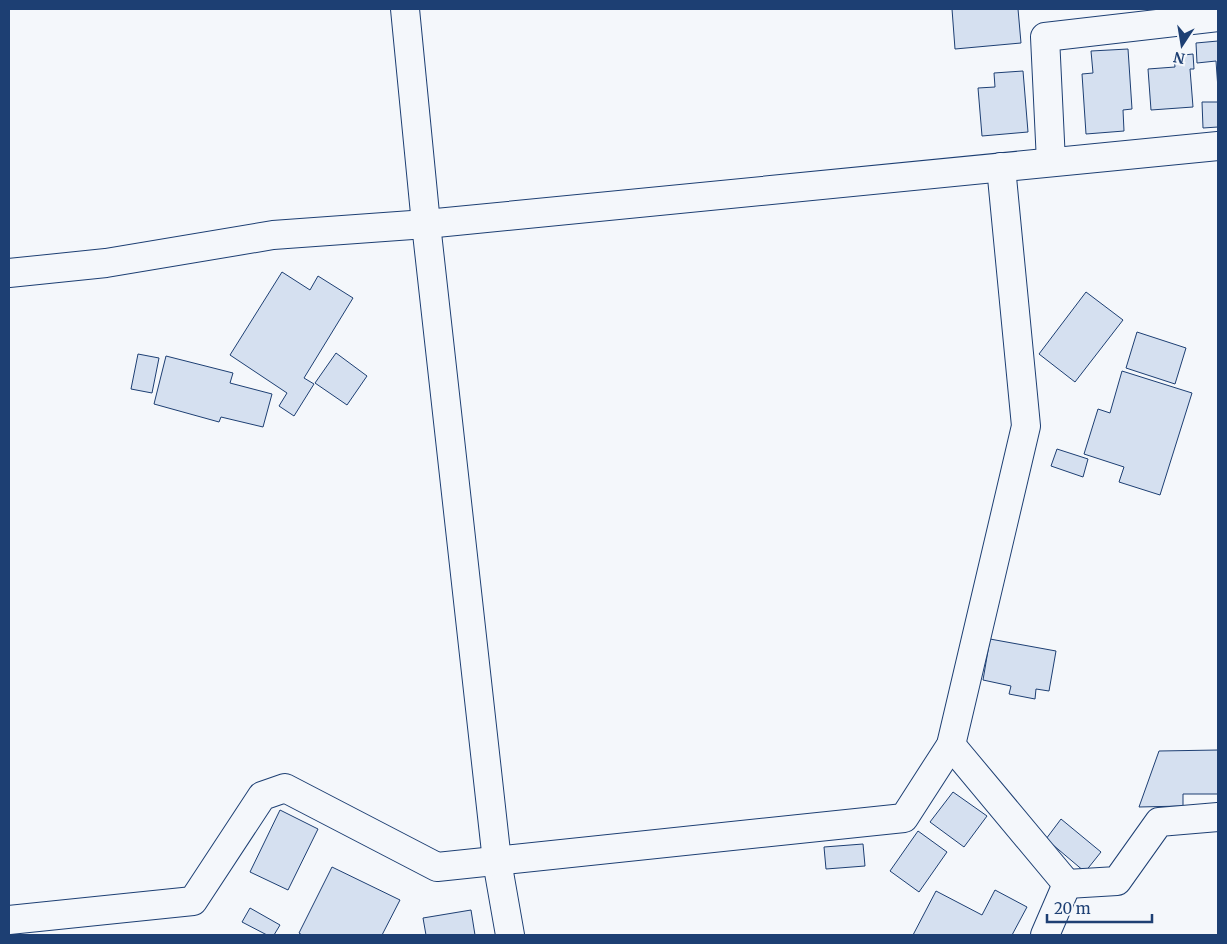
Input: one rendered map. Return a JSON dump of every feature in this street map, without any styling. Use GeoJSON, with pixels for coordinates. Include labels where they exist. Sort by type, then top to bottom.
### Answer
{"type":"FeatureCollection","features":[{"type":"Feature","properties":{"kind":"street"},"geometry":{"type":"LineString","coordinates":[[405,9],[426,224],[498,861],[510,935]]}},
{"type":"Feature","properties":{"kind":"street"},"geometry":{"type":"LineString","coordinates":[[1051,162],[1045,37],[1218,16]]}},
{"type":"Feature","properties":{"kind":"street"},"geometry":{"type":"LineString","coordinates":[[9,273],[106,263],[273,235],[426,224],[1218,146]]}},
{"type":"Feature","properties":{"kind":"street"},"geometry":{"type":"LineString","coordinates":[[9,920],[192,900],[262,796],[285,788],[437,867],[904,818],[951,745],[1026,426],[1001,167]]}},
{"type":"Feature","properties":{"kind":"street"},"geometry":{"type":"LineString","coordinates":[[951,745],[1067,884]]}},
{"type":"Feature","properties":{"kind":"street"},"geometry":{"type":"LineString","coordinates":[[1067,884],[1117,881],[1159,822],[1218,817]]}},
{"type":"Feature","properties":{"kind":"street"},"geometry":{"type":"LineString","coordinates":[[1046,935],[1067,884]]}},
{"type":"Feature","properties":{"kind":"building"},"geometry":{"type":"Polygon","coordinates":[[[952,9],[1018,9],[1021,43],[955,49],[952,9]]]}},
{"type":"Feature","properties":{"kind":"building"},"geometry":{"type":"Polygon","coordinates":[[[1218,41],[1218,89],[1216,61],[1197,63],[1196,43],[1218,41]]]}},
{"type":"Feature","properties":{"kind":"building"},"geometry":{"type":"Polygon","coordinates":[[[1128,49],[1132,109],[1123,110],[1124,131],[1086,134],[1082,74],[1093,73],[1091,51],[1128,49]]]}},
{"type":"Feature","properties":{"kind":"building"},"geometry":{"type":"Polygon","coordinates":[[[1193,54],[1194,69],[1190,69],[1193,107],[1151,110],[1148,69],[1175,67],[1174,56],[1193,54]]]}},
{"type":"Feature","properties":{"kind":"building"},"geometry":{"type":"Polygon","coordinates":[[[1023,71],[1028,132],[982,136],[978,88],[995,87],[994,73],[1023,71]]]}},
{"type":"Feature","properties":{"kind":"building"},"geometry":{"type":"Polygon","coordinates":[[[1202,102],[1218,102],[1218,127],[1203,128],[1202,102]]]}},
{"type":"Feature","properties":{"kind":"building"},"geometry":{"type":"Polygon","coordinates":[[[282,272],[310,290],[318,276],[353,298],[304,378],[314,384],[294,416],[279,406],[287,393],[230,355],[282,272]]]}},
{"type":"Feature","properties":{"kind":"building"},"geometry":{"type":"Polygon","coordinates":[[[1086,292],[1123,320],[1075,382],[1039,354],[1086,292]]]}},
{"type":"Feature","properties":{"kind":"building"},"geometry":{"type":"Polygon","coordinates":[[[1137,332],[1186,348],[1175,384],[1126,368],[1137,332]]]}},
{"type":"Feature","properties":{"kind":"building"},"geometry":{"type":"Polygon","coordinates":[[[336,353],[367,376],[347,405],[315,383],[336,353]]]}},
{"type":"Feature","properties":{"kind":"building"},"geometry":{"type":"Polygon","coordinates":[[[138,354],[159,358],[152,393],[131,389],[138,354]]]}},
{"type":"Feature","properties":{"kind":"building"},"geometry":{"type":"Polygon","coordinates":[[[166,356],[233,373],[230,383],[272,394],[263,427],[221,417],[219,422],[154,404],[166,356]]]}},
{"type":"Feature","properties":{"kind":"building"},"geometry":{"type":"Polygon","coordinates":[[[1122,371],[1192,393],[1160,495],[1119,482],[1124,467],[1084,454],[1098,409],[1110,413],[1122,371]]]}},
{"type":"Feature","properties":{"kind":"building"},"geometry":{"type":"Polygon","coordinates":[[[1057,449],[1088,459],[1083,477],[1051,466],[1057,449]]]}},
{"type":"Feature","properties":{"kind":"building"},"geometry":{"type":"Polygon","coordinates":[[[990,639],[1056,651],[1049,691],[1036,689],[1035,699],[1009,694],[1011,686],[983,680],[990,639]]]}},
{"type":"Feature","properties":{"kind":"building"},"geometry":{"type":"Polygon","coordinates":[[[1218,750],[1218,794],[1183,794],[1183,806],[1139,807],[1159,751],[1218,750]]]}},
{"type":"Feature","properties":{"kind":"building"},"geometry":{"type":"Polygon","coordinates":[[[953,792],[987,816],[964,847],[930,822],[953,792]]]}},
{"type":"Feature","properties":{"kind":"building"},"geometry":{"type":"Polygon","coordinates":[[[280,810],[318,829],[288,890],[250,872],[280,810]]]}},
{"type":"Feature","properties":{"kind":"building"},"geometry":{"type":"Polygon","coordinates":[[[1061,819],[1101,852],[1085,872],[1046,839],[1061,819]]]}},
{"type":"Feature","properties":{"kind":"building"},"geometry":{"type":"Polygon","coordinates":[[[918,831],[947,852],[919,892],[890,871],[918,831]]]}},
{"type":"Feature","properties":{"kind":"building"},"geometry":{"type":"Polygon","coordinates":[[[863,844],[865,866],[826,869],[824,847],[863,844]]]}},
{"type":"Feature","properties":{"kind":"building"},"geometry":{"type":"Polygon","coordinates":[[[332,867],[400,900],[382,935],[302,935],[299,933],[332,867]]]}},
{"type":"Feature","properties":{"kind":"building"},"geometry":{"type":"Polygon","coordinates":[[[995,890],[1027,907],[1012,935],[913,935],[936,891],[982,915],[995,890]]]}},
{"type":"Feature","properties":{"kind":"building"},"geometry":{"type":"Polygon","coordinates":[[[250,908],[280,925],[274,935],[267,935],[242,922],[250,908]]]}},
{"type":"Feature","properties":{"kind":"building"},"geometry":{"type":"Polygon","coordinates":[[[471,910],[475,935],[426,935],[423,918],[471,910]]]}}]}
